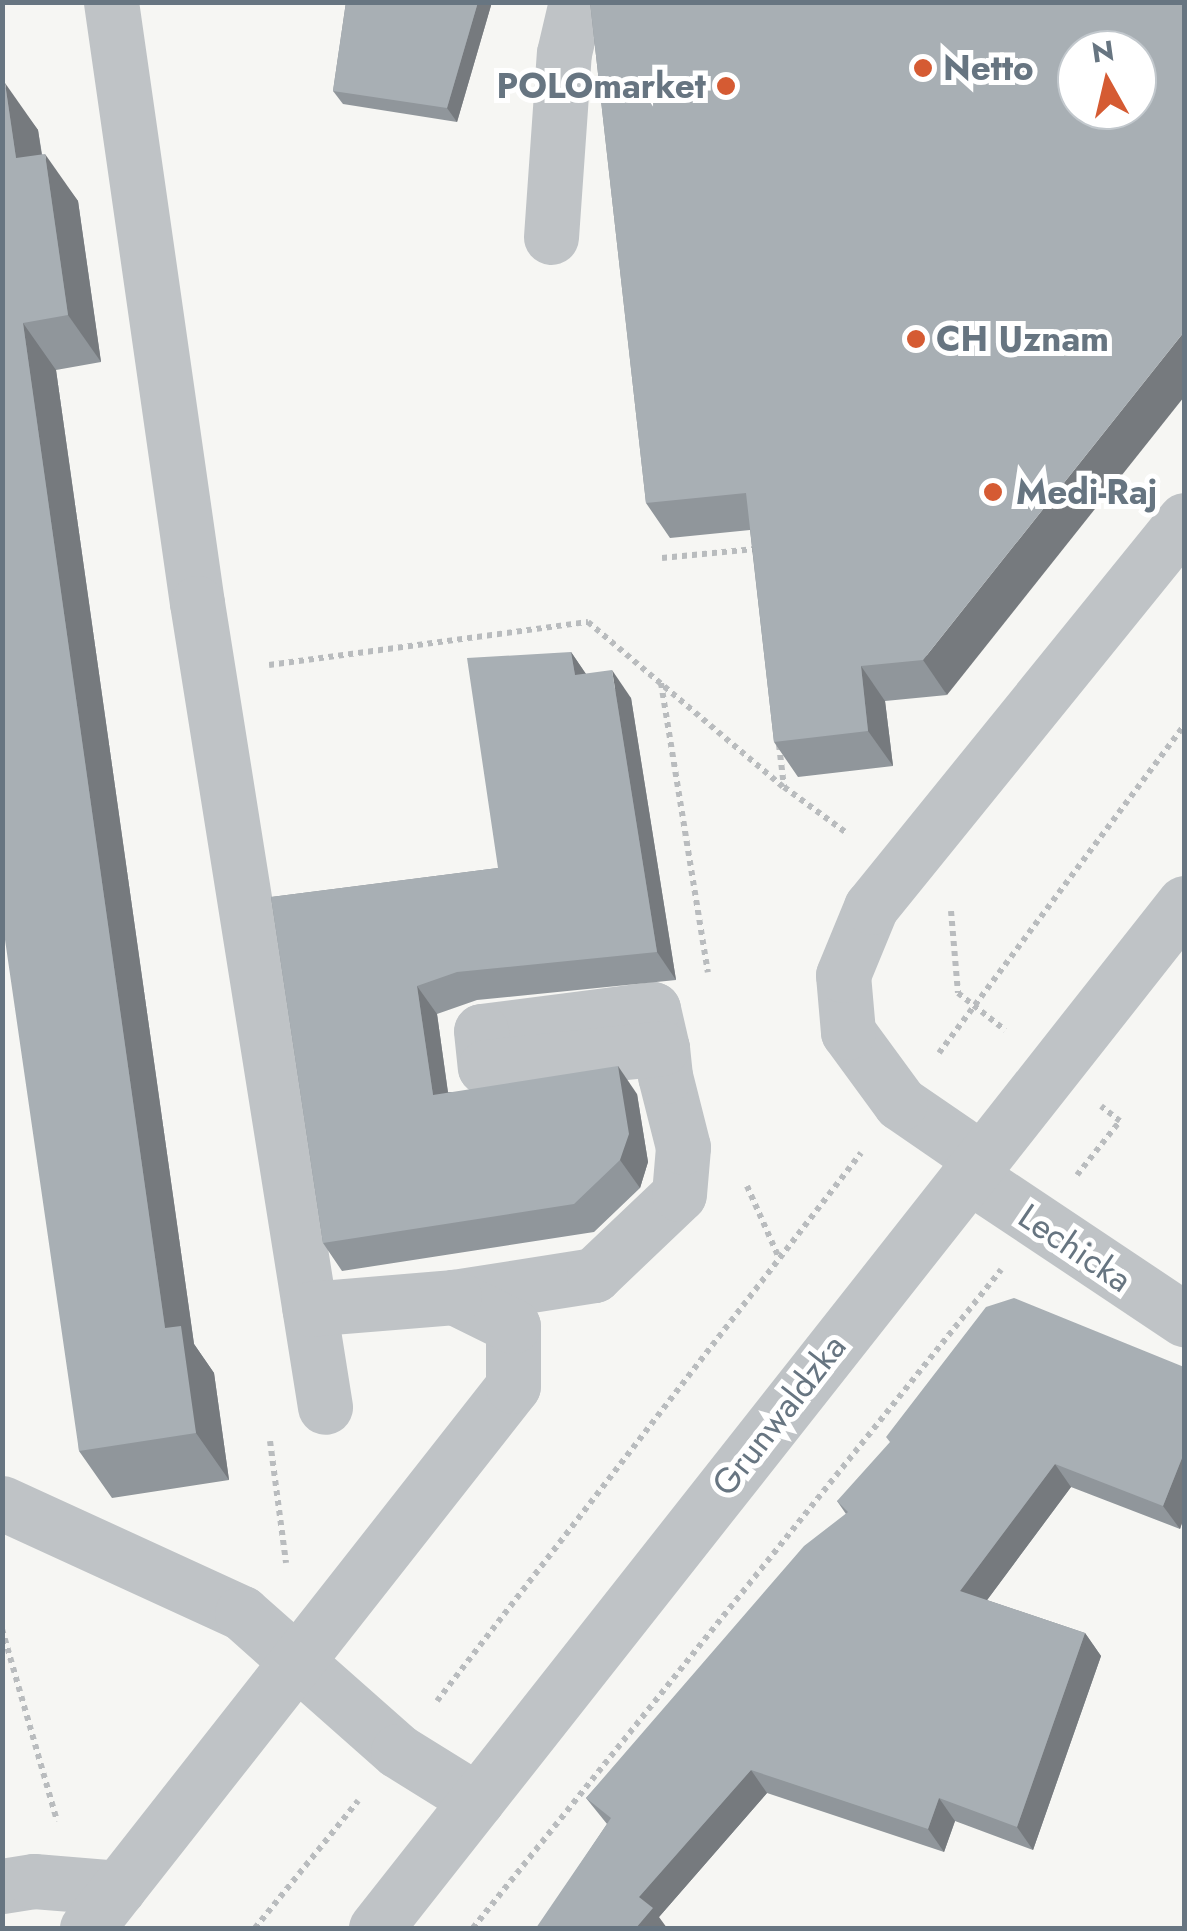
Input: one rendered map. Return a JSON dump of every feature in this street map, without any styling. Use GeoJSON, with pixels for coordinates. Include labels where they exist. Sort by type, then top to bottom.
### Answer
{"type":"FeatureCollection","features":[{"type":"Feature","properties":{"kind":"street"},"geometry":{"type":"LineString","coordinates":[[111,2],[208,674],[325,1407]]}},
{"type":"Feature","properties":{"kind":"street"},"geometry":{"type":"LineString","coordinates":[[551,237],[564,53],[576,2]]}},
{"type":"Feature","properties":{"kind":"street","name":"Lechicka"},"geometry":{"type":"LineString","coordinates":[[1184,520],[871,907],[843,974],[848,1032],[900,1103],[1038,1224],[1184,1319]]}},
{"type":"Feature","properties":{"kind":"street","name":"Grunwaldzka"},"geometry":{"type":"LineString","coordinates":[[376,1928],[1184,903]]}},
{"type":"Feature","properties":{"kind":"street"},"geometry":{"type":"LineString","coordinates":[[309,1309],[454,1296],[594,1274],[679,1194],[682,1147],[662,1048]]}},
{"type":"Feature","properties":{"kind":"street"},"geometry":{"type":"LineString","coordinates":[[2,1886],[94,1900],[299,1664],[513,1386],[513,1326],[454,1296]]}},
{"type":"Feature","properties":{"kind":"street"},"geometry":{"type":"LineString","coordinates":[[2,1503],[242,1613],[398,1751],[477,1800]]}},
{"type":"Feature","properties":{"kind":"path"},"geometry":{"type":"LineString","coordinates":[[662,558],[754,545],[757,564]]}},
{"type":"Feature","properties":{"kind":"path"},"geometry":{"type":"LineString","coordinates":[[208,674],[588,622],[784,787],[875,853],[894,826],[946,866],[958,992],[1120,1120],[473,1928]]}},
{"type":"Feature","properties":{"kind":"path"},"geometry":{"type":"LineString","coordinates":[[255,1928],[398,1751],[975,1006],[1184,726]]}},
{"type":"Feature","properties":{"kind":"path"},"geometry":{"type":"LineString","coordinates":[[777,731],[784,787]]}},
{"type":"Feature","properties":{"kind":"path"},"geometry":{"type":"LineString","coordinates":[[268,1427],[299,1664]]}},
{"type":"Feature","properties":{"kind":"path"},"geometry":{"type":"LineString","coordinates":[[2,1630],[94,1900]]}},
{"type":"Feature","properties":{"kind":"building"},"geometry":{"type":"Polygon","coordinates":[[[346,2],[478,2],[447,108],[333,91],[346,2]]]}},
{"type":"Feature","properties":{"kind":"building","name":"CH Uznam"},"geometry":{"type":"Polygon","coordinates":[[[590,2],[1184,2],[1184,332],[923,660],[861,666],[868,731],[774,742],[746,493],[646,503],[590,2]]]}},
{"type":"Feature","properties":{"kind":"building"},"geometry":{"type":"Polygon","coordinates":[[[2,83],[16,158],[45,154],[68,315],[23,323],[165,1328],[181,1326],[196,1433],[79,1451],[2,919],[2,83]]]}},
{"type":"Feature","properties":{"kind":"building"},"geometry":{"type":"Polygon","coordinates":[[[571,652],[575,675],[612,670],[657,952],[457,972],[417,986],[433,1095],[618,1066],[629,1134],[620,1160],[574,1204],[323,1243],[271,897],[498,868],[467,658],[571,652]]]}},
{"type":"Feature","properties":{"kind":"building"},"geometry":{"type":"Polygon","coordinates":[[[1014,1298],[1184,1367],[1184,1453],[1163,1506],[1055,1464],[960,1591],[1085,1633],[1017,1827],[939,1798],[928,1829],[751,1770],[639,1897],[653,1908],[636,1928],[536,1928],[611,1818],[586,1798],[804,1546],[848,1512],[837,1501],[890,1442],[886,1437],[986,1307],[1014,1298]]]}},
{"type":"Feature","properties":{"kind":"place","name":"Netto"},"geometry":{"type":"Point","coordinates":[923,68]}},
{"type":"Feature","properties":{"kind":"place","name":"POLOmarket"},"geometry":{"type":"Point","coordinates":[726,86]}},
{"type":"Feature","properties":{"kind":"place","name":"CH Uznam"},"geometry":{"type":"Point","coordinates":[916,339]}},
{"type":"Feature","properties":{"kind":"place","name":"Medi-Raj"},"geometry":{"type":"Point","coordinates":[993,492]}}]}
